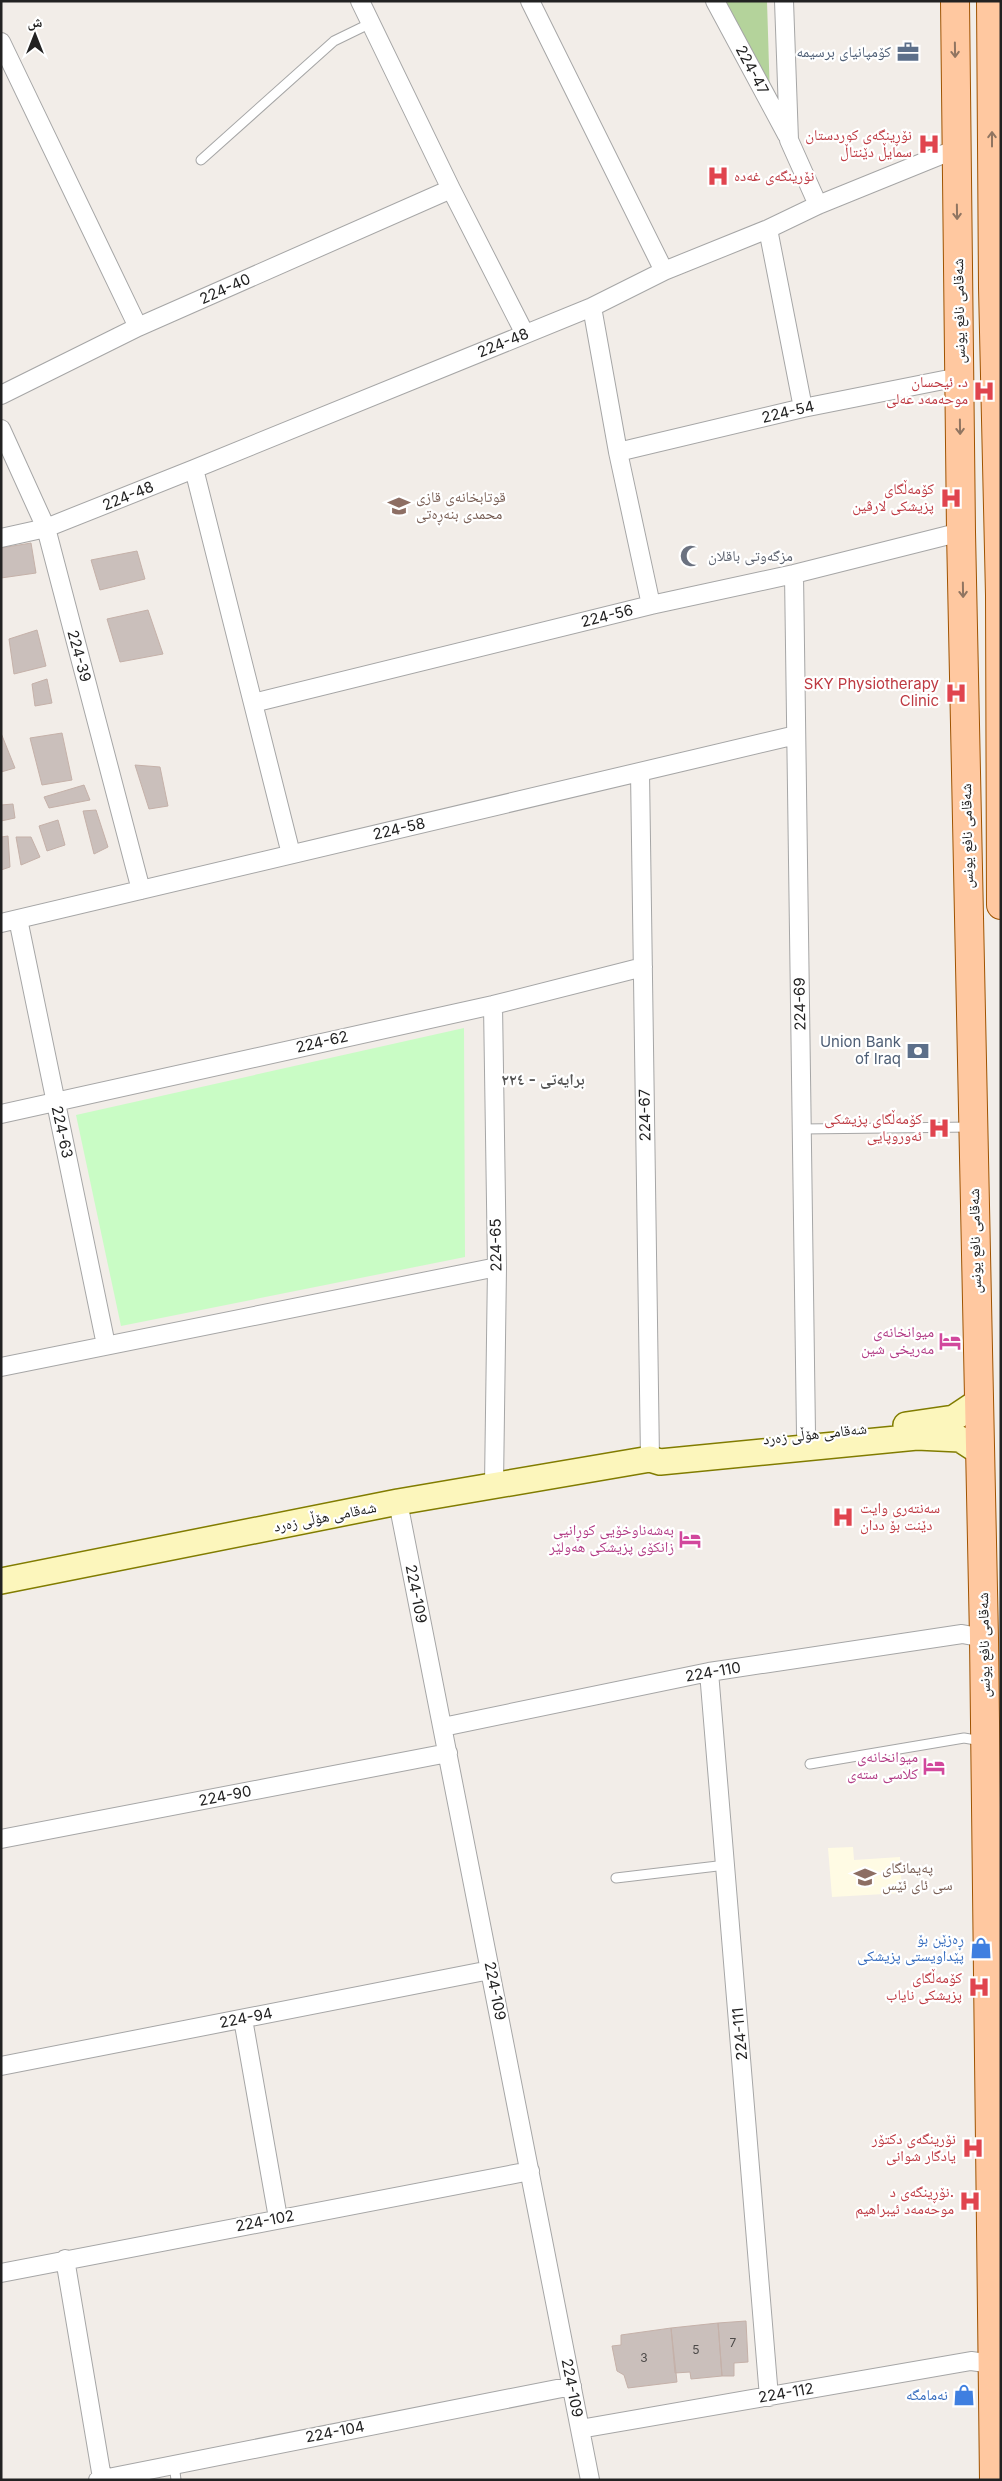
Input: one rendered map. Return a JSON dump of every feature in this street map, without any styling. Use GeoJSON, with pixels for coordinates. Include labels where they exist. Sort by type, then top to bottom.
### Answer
{"type":"FeatureCollection","features":[{"type":"Feature","properties":{"kind":"main road","name":"شەقامی نافع یونس"},"geometry":{"type":"LineString","coordinates":[[955,1],[961,532],[986,1742],[994,2480]]}},
{"type":"Feature","properties":{"kind":"main road"},"geometry":{"type":"LineString","coordinates":[[991,1],[997,288],[1001,905]]}},
{"type":"Feature","properties":{"kind":"main road"},"geometry":{"type":"LineString","coordinates":[[966,757],[1000,749]]}},
{"type":"Feature","properties":{"kind":"street"},"geometry":{"type":"LineString","coordinates":[[360,1],[451,189],[526,334]]}},
{"type":"Feature","properties":{"kind":"street"},"geometry":{"type":"LineString","coordinates":[[530,1],[664,272]]}},
{"type":"Feature","properties":{"kind":"street","name":"224-47"},"geometry":{"type":"LineString","coordinates":[[715,1],[789,140],[818,205]]}},
{"type":"Feature","properties":{"kind":"street"},"geometry":{"type":"LineString","coordinates":[[784,1],[789,140]]}},
{"type":"Feature","properties":{"kind":"street"},"geometry":{"type":"LineString","coordinates":[[1,42],[138,326]]}},
{"type":"Feature","properties":{"kind":"street","name":"224-48"},"geometry":{"type":"LineString","coordinates":[[1,538],[46,528],[194,470],[592,307],[664,272],[768,229],[818,205],[956,149]]}},
{"type":"Feature","properties":{"kind":"street","name":"224-40"},"geometry":{"type":"LineString","coordinates":[[1,395],[138,326],[451,189]]}},
{"type":"Feature","properties":{"kind":"street"},"geometry":{"type":"LineString","coordinates":[[768,229],[803,408]]}},
{"type":"Feature","properties":{"kind":"street"},"geometry":{"type":"LineString","coordinates":[[592,307],[618,452],[651,605]]}},
{"type":"Feature","properties":{"kind":"street","name":"224-54"},"geometry":{"type":"LineString","coordinates":[[618,452],[803,408],[959,377]]}},
{"type":"Feature","properties":{"kind":"street","name":"224-39"},"geometry":{"type":"LineString","coordinates":[[1,428],[46,528],[141,890]]}},
{"type":"Feature","properties":{"kind":"street"},"geometry":{"type":"LineString","coordinates":[[194,470],[291,854]]}},
{"type":"Feature","properties":{"kind":"street","name":"224-56"},"geometry":{"type":"LineString","coordinates":[[253,703],[651,605],[794,574],[961,532]]}},
{"type":"Feature","properties":{"kind":"street","name":"224-69"},"geometry":{"type":"LineString","coordinates":[[794,574],[806,1434]]}},
{"type":"Feature","properties":{"kind":"street","name":"224-58"},"geometry":{"type":"LineString","coordinates":[[10,921],[796,735]]}},
{"type":"Feature","properties":{"kind":"street","name":"224-67"},"geometry":{"type":"LineString","coordinates":[[640,772],[650,1459]]}},
{"type":"Feature","properties":{"kind":"street","name":"224-63"},"geometry":{"type":"LineString","coordinates":[[10,921],[56,1102],[106,1346]]}},
{"type":"Feature","properties":{"kind":"street","name":"224-62"},"geometry":{"type":"LineString","coordinates":[[1,1114],[493,1004],[643,968]]}},
{"type":"Feature","properties":{"kind":"street","name":"224-65"},"geometry":{"type":"LineString","coordinates":[[493,1004],[497,1266],[494,1485]]}},
{"type":"Feature","properties":{"kind":"street"},"geometry":{"type":"LineString","coordinates":[[1,1367],[497,1266]]}},
{"type":"Feature","properties":{"kind":"street","name":"شەقامی هۆڵی زەرد"},"geometry":{"type":"LineString","coordinates":[[650,1459],[659,1452],[954,1418],[978,1402]]}},
{"type":"Feature","properties":{"kind":"street","name":"شەقامی هۆڵی زەرد"},"geometry":{"type":"LineString","coordinates":[[1,1581],[398,1502],[650,1459],[660,1462],[916,1437],[960,1438],[980,1452]]}},
{"type":"Feature","properties":{"kind":"street","name":"224-109"},"geometry":{"type":"LineString","coordinates":[[398,1502],[590,2480]]}},
{"type":"Feature","properties":{"kind":"street","name":"224-110"},"geometry":{"type":"LineString","coordinates":[[443,1727],[709,1672],[962,1634],[984,1638]]}},
{"type":"Feature","properties":{"kind":"street","name":"224-111"},"geometry":{"type":"LineString","coordinates":[[709,1672],[769,2396]]}},
{"type":"Feature","properties":{"kind":"street","name":"224-90"},"geometry":{"type":"LineString","coordinates":[[2,1835],[448,1754]]}},
{"type":"Feature","properties":{"kind":"street","name":"224-94"},"geometry":{"type":"LineString","coordinates":[[1,2066],[490,1970]]}},
{"type":"Feature","properties":{"kind":"street"},"geometry":{"type":"LineString","coordinates":[[243,2019],[278,2218]]}},
{"type":"Feature","properties":{"kind":"street","name":"224-102"},"geometry":{"type":"LineString","coordinates":[[1,2273],[64,2259],[530,2171]]}},
{"type":"Feature","properties":{"kind":"street"},"geometry":{"type":"LineString","coordinates":[[64,2259],[100,2479]]}},
{"type":"Feature","properties":{"kind":"street","name":"224-112"},"geometry":{"type":"LineString","coordinates":[[580,2429],[971,2361],[992,2364]]}},
{"type":"Feature","properties":{"kind":"street","name":"224-104"},"geometry":{"type":"LineString","coordinates":[[100,2479],[175,2472],[572,2386]]}},
{"type":"Feature","properties":{"kind":"lane"},"geometry":{"type":"LineString","coordinates":[[201,160],[334,41],[371,23]]}},
{"type":"Feature","properties":{"kind":"lane"},"geometry":{"type":"LineString","coordinates":[[802,1129],[973,1127]]}},
{"type":"Feature","properties":{"kind":"lane"},"geometry":{"type":"LineString","coordinates":[[810,1764],[964,1738],[986,1742]]}},
{"type":"Feature","properties":{"kind":"lane"},"geometry":{"type":"LineString","coordinates":[[616,1878],[726,1865]]}},
{"type":"Feature","properties":{"kind":"shaded area","name":"پەیمانگای سی ئای ئێس"},"geometry":{"type":"Polygon","coordinates":[[[853,1847],[854,1860],[900,1857],[902,1893],[832,1897],[828,1848],[853,1847]]]}},
{"type":"Feature","properties":{"kind":"green space"},"geometry":{"type":"Polygon","coordinates":[[[722,1],[767,1],[770,99],[722,1]]]}},
{"type":"Feature","properties":{"kind":"green space"},"geometry":{"type":"Polygon","coordinates":[[[464,1028],[465,1257],[121,1326],[76,1115],[464,1028]]]}},
{"type":"Feature","properties":{"kind":"building"},"geometry":{"type":"Polygon","coordinates":[[[31,543],[36,573],[1,578],[1,548],[31,543]]]}},
{"type":"Feature","properties":{"kind":"building"},"geometry":{"type":"Polygon","coordinates":[[[137,551],[145,579],[100,590],[91,560],[137,551]]]}},
{"type":"Feature","properties":{"kind":"building"},"geometry":{"type":"Polygon","coordinates":[[[148,610],[163,654],[120,662],[107,619],[148,610]]]}},
{"type":"Feature","properties":{"kind":"building"},"geometry":{"type":"Polygon","coordinates":[[[37,630],[46,666],[14,674],[9,639],[37,630]]]}},
{"type":"Feature","properties":{"kind":"building"},"geometry":{"type":"Polygon","coordinates":[[[47,679],[52,703],[35,706],[32,684],[47,679]]]}},
{"type":"Feature","properties":{"kind":"building"},"geometry":{"type":"Polygon","coordinates":[[[1,733],[15,768],[1,772],[1,733]]]}},
{"type":"Feature","properties":{"kind":"building"},"geometry":{"type":"Polygon","coordinates":[[[62,733],[72,780],[42,785],[30,738],[62,733]]]}},
{"type":"Feature","properties":{"kind":"building"},"geometry":{"type":"Polygon","coordinates":[[[135,765],[160,767],[168,806],[149,809],[135,765]]]}},
{"type":"Feature","properties":{"kind":"building"},"geometry":{"type":"Polygon","coordinates":[[[84,785],[90,800],[49,808],[44,797],[84,785]]]}},
{"type":"Feature","properties":{"kind":"building"},"geometry":{"type":"Polygon","coordinates":[[[13,804],[15,818],[1,821],[1,805],[13,804]]]}},
{"type":"Feature","properties":{"kind":"building"},"geometry":{"type":"Polygon","coordinates":[[[96,810],[108,847],[94,854],[83,811],[96,810]]]}},
{"type":"Feature","properties":{"kind":"building"},"geometry":{"type":"Polygon","coordinates":[[[58,820],[65,845],[47,851],[39,826],[58,820]]]}},
{"type":"Feature","properties":{"kind":"building"},"geometry":{"type":"Polygon","coordinates":[[[8,836],[10,867],[1,870],[1,837],[8,836]]]}},
{"type":"Feature","properties":{"kind":"building"},"geometry":{"type":"Polygon","coordinates":[[[16,837],[31,837],[40,857],[21,865],[16,837]]]}},
{"type":"Feature","properties":{"kind":"building"},"geometry":{"type":"Polygon","coordinates":[[[746,2321],[748,2362],[734,2363],[734,2376],[722,2376],[718,2323],[746,2321]]]}},
{"type":"Feature","properties":{"kind":"building"},"geometry":{"type":"Polygon","coordinates":[[[718,2323],[722,2376],[691,2379],[690,2372],[675,2373],[671,2328],[718,2323]]]}},
{"type":"Feature","properties":{"kind":"building"},"geometry":{"type":"Polygon","coordinates":[[[671,2328],[677,2382],[628,2388],[624,2375],[617,2371],[612,2346],[621,2345],[621,2335],[671,2328]]]}},
{"type":"Feature","properties":{"kind":"place","name":"کۆمپانیای برسیمە"},"geometry":{"type":"Point","coordinates":[908,52]}},
{"type":"Feature","properties":{"kind":"place","name":"نۆڕینگەی کوردستان سمایڵ دێنتاڵ"},"geometry":{"type":"Point","coordinates":[929,144]}},
{"type":"Feature","properties":{"kind":"place","name":"نۆرینگەی غەدە"},"geometry":{"type":"Point","coordinates":[718,176]}},
{"type":"Feature","properties":{"kind":"place","name":"د. ئیحسان موحەمەد عەلی"},"geometry":{"type":"Point","coordinates":[984,391]}},
{"type":"Feature","properties":{"kind":"place","name":"کۆمەڵگای پزیشکی لارڤین"},"geometry":{"type":"Point","coordinates":[951,498]}},
{"type":"Feature","properties":{"kind":"place","name":"قوتابخانەی قازی محمدی بنەڕەتی"},"geometry":{"type":"Point","coordinates":[399,506]}},
{"type":"Feature","properties":{"kind":"place","name":"مزگه‌وتی باقلان"},"geometry":{"type":"Point","coordinates":[691,556]}},
{"type":"Feature","properties":{"kind":"place","name":"SKY Physiotherapy Clinic"},"geometry":{"type":"Point","coordinates":[956,693]}},
{"type":"Feature","properties":{"kind":"place","name":"Union Bank of Iraq"},"geometry":{"type":"Point","coordinates":[918,1051]}},
{"type":"Feature","properties":{"kind":"place","name":"کۆمەڵگای پزیشکی ئەوروپایی"},"geometry":{"type":"Point","coordinates":[939,1128]}},
{"type":"Feature","properties":{"kind":"place","name":"میوانخانەی مەریخی شین"},"geometry":{"type":"Point","coordinates":[950,1341]}},
{"type":"Feature","properties":{"kind":"place","name":"سەنتەری وایت دێنت بۆ ددان"},"geometry":{"type":"Point","coordinates":[843,1517]}},
{"type":"Feature","properties":{"kind":"place","name":"بەشەناوخۆیی کوڕانیی زانکۆی پزیشکی هەولێر"},"geometry":{"type":"Point","coordinates":[690,1539]}},
{"type":"Feature","properties":{"kind":"place","name":"میوانخانەی کلاسی ستەی"},"geometry":{"type":"Point","coordinates":[934,1766]}},
{"type":"Feature","properties":{"kind":"place","name":"پەیمانگای سی ئای ئێس"},"geometry":{"type":"Point","coordinates":[865,1877]}},
{"type":"Feature","properties":{"kind":"place","name":"ڕەزێن بۆ پێداویستی پزیشکی"},"geometry":{"type":"Point","coordinates":[981,1948]}},
{"type":"Feature","properties":{"kind":"place","name":"کۆمەڵگای پزیشکی نایاب"},"geometry":{"type":"Point","coordinates":[979,1987]}},
{"type":"Feature","properties":{"kind":"place","name":"نۆرینگەی دکتۆر یادگار شوانی"},"geometry":{"type":"Point","coordinates":[973,2148]}},
{"type":"Feature","properties":{"kind":"place","name":"نۆڕینگەی د. موحەمەد ئیبراهیم"},"geometry":{"type":"Point","coordinates":[970,2201]}},
{"type":"Feature","properties":{"kind":"place","name":"نەمامگە"},"geometry":{"type":"Point","coordinates":[964,2395]}},
{"type":"Feature","properties":{"kind":"district","name":"برایەتی - ٢٢٤"},"geometry":{"type":"Point","coordinates":[543,1079]}}]}
